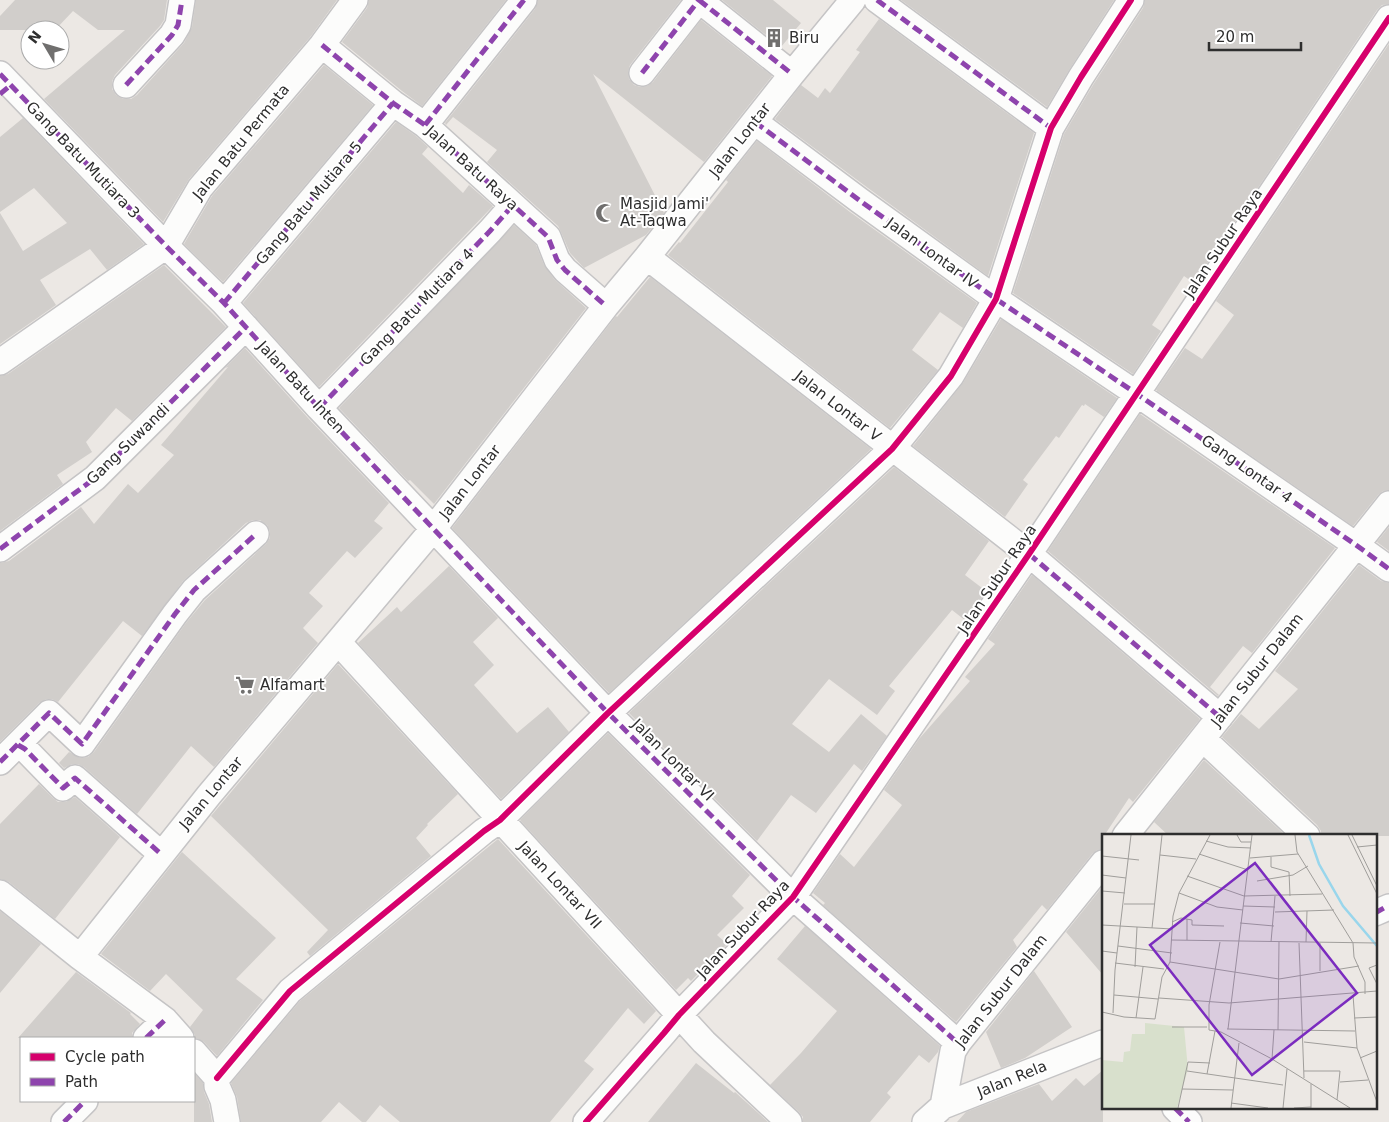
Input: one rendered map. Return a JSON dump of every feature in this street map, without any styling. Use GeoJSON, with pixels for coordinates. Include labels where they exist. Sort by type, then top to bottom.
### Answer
{"type":"FeatureCollection","features":[{"type":"Feature","properties":{"kind":"street"},"geometry":{"type":"LineString","coordinates":[[126,85],[172,35],[178,25],[182,0]]}},
{"type":"Feature","properties":{"kind":"street","name":"Jalan Batu Permata"},"geometry":{"type":"LineString","coordinates":[[0,362],[166,246],[200,188],[322,45],[355,0]]}},
{"type":"Feature","properties":{"kind":"street"},"geometry":{"type":"LineString","coordinates":[[425,125],[524,0]]}},
{"type":"Feature","properties":{"kind":"street"},"geometry":{"type":"LineString","coordinates":[[642,73],[699,0],[792,74]]}},
{"type":"Feature","properties":{"kind":"street","name":"Jalan Lontar"},"geometry":{"type":"LineString","coordinates":[[80,957],[161,854],[434,528],[606,306],[853,0]]}},
{"type":"Feature","properties":{"kind":"street"},"geometry":{"type":"LineString","coordinates":[[877,0],[1051,128]]}},
{"type":"Feature","properties":{"kind":"street"},"geometry":{"type":"LineString","coordinates":[[227,1122],[223,1100],[217,1086],[217,1078],[290,991],[484,831],[500,820],[608,712],[892,449],[951,376],[996,300],[1051,128],[1081,76],[1131,0]]}},
{"type":"Feature","properties":{"kind":"street","name":"Jalan Subur Raya"},"geometry":{"type":"LineString","coordinates":[[586,1122],[679,1015],[793,898],[1137,394],[1382,43],[1389,18]]}},
{"type":"Feature","properties":{"kind":"street","name":"Jalan Batu Raya"},"geometry":{"type":"LineString","coordinates":[[322,45],[393,103],[425,125],[548,237],[557,260],[565,270],[606,306]]}},
{"type":"Feature","properties":{"kind":"street","name":"Gang Batu Mutiara 3"},"geometry":{"type":"LineString","coordinates":[[4,84],[166,246]]}},
{"type":"Feature","properties":{"kind":"street","name":"Gang Batu Mutiara 5"},"geometry":{"type":"LineString","coordinates":[[224,303],[393,103]]}},
{"type":"Feature","properties":{"kind":"street","name":"Jalan Lontar IV"},"geometry":{"type":"LineString","coordinates":[[755,122],[996,300],[1137,394]]}},
{"type":"Feature","properties":{"kind":"street","name":"Gang Batu Mutiara 4"},"geometry":{"type":"LineString","coordinates":[[319,408],[412,313],[513,205]]}},
{"type":"Feature","properties":{"kind":"street","name":"Jalan Batu Inten"},"geometry":{"type":"LineString","coordinates":[[166,246],[224,303],[319,408],[434,528]]}},
{"type":"Feature","properties":{"kind":"street","name":"Jalan Lontar V"},"geometry":{"type":"LineString","coordinates":[[647,256],[1029,554],[1220,716]]}},
{"type":"Feature","properties":{"kind":"street","name":"Gang Suwandi"},"geometry":{"type":"LineString","coordinates":[[0,549],[95,478],[246,327]]}},
{"type":"Feature","properties":{"kind":"street","name":"Gang Lontar 4"},"geometry":{"type":"LineString","coordinates":[[1137,394],[1389,569]]}},
{"type":"Feature","properties":{"kind":"street","name":"Jalan Subur Dalam"},"geometry":{"type":"LineString","coordinates":[[1127,834],[1389,504]]}},
{"type":"Feature","properties":{"kind":"street","name":"Jalan Lontar VI"},"geometry":{"type":"LineString","coordinates":[[434,528],[608,712],[793,898],[954,1055]]}},
{"type":"Feature","properties":{"kind":"street"},"geometry":{"type":"LineString","coordinates":[[0,762],[49,712],[82,744],[174,614],[194,590],[256,534]]}},
{"type":"Feature","properties":{"kind":"street","name":"Jalan Lontar VII"},"geometry":{"type":"LineString","coordinates":[[338,642],[704,1042],[789,1122]]}},
{"type":"Feature","properties":{"kind":"street"},"geometry":{"type":"LineString","coordinates":[[1203,739],[1305,834]]}},
{"type":"Feature","properties":{"kind":"street"},"geometry":{"type":"LineString","coordinates":[[18,745],[25,749],[63,788],[75,778],[161,854]]}},
{"type":"Feature","properties":{"kind":"street","name":"Jalan Subur Dalam"},"geometry":{"type":"LineString","coordinates":[[934,1114],[954,1055],[1102,864]]}},
{"type":"Feature","properties":{"kind":"street"},"geometry":{"type":"LineString","coordinates":[[1,895],[164,1020],[180,1037]]}},
{"type":"Feature","properties":{"kind":"street"},"geometry":{"type":"LineString","coordinates":[[147,1037],[164,1020]]}},
{"type":"Feature","properties":{"kind":"street","name":"Jalan Rela"},"geometry":{"type":"LineString","coordinates":[[934,1114],[1102,1043]]}},
{"type":"Feature","properties":{"kind":"street"},"geometry":{"type":"LineString","coordinates":[[195,1053],[217,1078]]}},
{"type":"Feature","properties":{"kind":"street"},"geometry":{"type":"LineString","coordinates":[[64,1122],[83,1102]]}},
{"type":"Feature","properties":{"kind":"street"},"geometry":{"type":"LineString","coordinates":[[1177,1110],[1189,1122]]}},
{"type":"Feature","properties":{"kind":"building"},"geometry":{"type":"Polygon","coordinates":[[[15,0],[167,0],[164,20],[160,26],[115,75],[112,81],[112,89],[116,95],[123,99],[131,99],[137,95],[184,43],[192,27],[196,0],[337,0],[311,36],[189,179],[163,222],[44,99],[125,30],[98,30],[73,11],[64,20],[20,20],[20,30],[0,30],[0,16],[15,0]]]}},
{"type":"Feature","properties":{"kind":"building"},"geometry":{"type":"Polygon","coordinates":[[[369,0],[506,0],[422,106],[342,42],[367,8],[369,0]]]}},
{"type":"Feature","properties":{"kind":"building"},"geometry":{"type":"Polygon","coordinates":[[[538,0],[681,0],[630,65],[628,71],[629,79],[634,85],[640,87],[647,86],[653,82],[701,20],[772,76],[704,162],[593,74],[664,213],[646,235],[584,268],[570,253],[558,226],[487,162],[497,150],[453,117],[446,125],[445,123],[535,9],[538,0]]]}},
{"type":"Feature","properties":{"kind":"building","name":"Biru"},"geometry":{"type":"Polygon","coordinates":[[[722,0],[773,0],[801,23],[781,47],[722,0]]]}},
{"type":"Feature","properties":{"kind":"building"},"geometry":{"type":"Polygon","coordinates":[[[901,0],[1114,0],[1047,107],[901,0]]]}},
{"type":"Feature","properties":{"kind":"building"},"geometry":{"type":"Polygon","coordinates":[[[1145,0],[1389,0],[1389,4],[1382,5],[1377,10],[1194,283],[1184,276],[1152,325],[1161,331],[1133,374],[1013,293],[1064,134],[1143,8],[1145,0]]]}},
{"type":"Feature","properties":{"kind":"building"},"geometry":{"type":"Polygon","coordinates":[[[879,19],[1034,133],[988,276],[775,119],[801,85],[818,98],[825,88],[830,93],[860,52],[856,50],[879,19]]]}},
{"type":"Feature","properties":{"kind":"building"},"geometry":{"type":"Polygon","coordinates":[[[1389,44],[1389,490],[1383,491],[1378,495],[1353,526],[1156,390],[1185,348],[1202,359],[1234,315],[1216,301],[1389,44]]]}},
{"type":"Feature","properties":{"kind":"building"},"geometry":{"type":"Polygon","coordinates":[[[324,65],[373,105],[223,282],[184,244],[212,196],[324,65]]]}},
{"type":"Feature","properties":{"kind":"building"},"geometry":{"type":"Polygon","coordinates":[[[23,118],[144,244],[107,270],[90,249],[40,280],[56,305],[0,344],[0,213],[23,251],[67,223],[34,188],[0,212],[0,137],[23,118]]]}},
{"type":"Feature","properties":{"kind":"building"},"geometry":{"type":"Polygon","coordinates":[[[396,122],[428,147],[422,154],[463,193],[469,185],[493,206],[319,387],[243,303],[396,122]]]}},
{"type":"Feature","properties":{"kind":"building"},"geometry":{"type":"Polygon","coordinates":[[[757,141],[850,212],[977,303],[963,328],[940,312],[912,350],[938,370],[890,428],[668,255],[680,243],[728,182],[726,180],[757,141]]]}},
{"type":"Feature","properties":{"kind":"building"},"geometry":{"type":"Polygon","coordinates":[[[514,225],[536,245],[544,265],[554,279],[586,308],[434,504],[410,480],[408,481],[339,408],[514,225]]]}},
{"type":"Feature","properties":{"kind":"building"},"geometry":{"type":"Polygon","coordinates":[[[164,265],[226,327],[132,421],[116,408],[86,442],[92,452],[57,475],[63,484],[0,531],[0,376],[8,374],[164,265]]]}},
{"type":"Feature","properties":{"kind":"building"},"geometry":{"type":"Polygon","coordinates":[[[650,277],[871,449],[609,693],[452,528],[616,316],[650,277]]]}},
{"type":"Feature","properties":{"kind":"building"},"geometry":{"type":"Polygon","coordinates":[[[1001,319],[1117,398],[1104,417],[1085,404],[1084,406],[1082,405],[1059,438],[1056,436],[1023,480],[1028,484],[1005,517],[913,446],[963,383],[1001,319]]]}},
{"type":"Feature","properties":{"kind":"building"},"geometry":{"type":"Polygon","coordinates":[[[245,348],[389,503],[374,521],[383,528],[355,558],[347,551],[309,593],[323,606],[303,628],[318,643],[214,767],[191,746],[137,814],[84,767],[72,764],[64,768],[59,763],[69,752],[80,758],[88,757],[94,752],[186,623],[205,600],[266,544],[270,538],[270,531],[267,525],[260,520],[246,523],[183,581],[142,636],[123,621],[58,702],[46,699],[39,703],[0,742],[0,563],[9,561],[81,507],[94,524],[128,484],[138,493],[174,455],[161,445],[228,367],[225,368],[245,348]]]}},
{"type":"Feature","properties":{"kind":"building"},"geometry":{"type":"Polygon","coordinates":[[[1140,414],[1335,548],[1252,653],[1243,646],[1210,687],[1218,696],[1048,551],[1140,414]]]}},
{"type":"Feature","properties":{"kind":"building"},"geometry":{"type":"Polygon","coordinates":[[[894,467],[989,541],[965,575],[986,591],[966,621],[952,610],[889,686],[895,691],[877,715],[829,679],[792,724],[829,752],[861,714],[887,736],[862,771],[854,764],[816,813],[791,795],[757,841],[629,713],[894,467]]]}},
{"type":"Feature","properties":{"kind":"building"},"geometry":{"type":"Polygon","coordinates":[[[1389,527],[1389,551],[1377,542],[1389,527]]]}},
{"type":"Feature","properties":{"kind":"building"},"geometry":{"type":"Polygon","coordinates":[[[1359,565],[1381,581],[1389,583],[1389,836],[1376,836],[1376,834],[1321,834],[1317,825],[1222,737],[1241,714],[1259,729],[1298,689],[1275,671],[1359,565]]]}},
{"type":"Feature","properties":{"kind":"building"},"geometry":{"type":"Polygon","coordinates":[[[449,566],[498,618],[473,642],[494,665],[474,685],[517,733],[548,707],[569,732],[501,799],[358,643],[397,607],[401,612],[449,566]]]}},
{"type":"Feature","properties":{"kind":"building"},"geometry":{"type":"Polygon","coordinates":[[[1032,575],[1200,719],[1133,802],[1129,798],[1105,834],[1102,834],[1102,849],[1092,854],[1047,910],[1042,905],[1013,940],[1017,947],[956,1022],[823,905],[825,903],[813,893],[840,854],[854,867],[902,805],[884,790],[919,739],[970,681],[965,677],[995,644],[988,639],[1032,575]]]}},
{"type":"Feature","properties":{"kind":"building"},"geometry":{"type":"Polygon","coordinates":[[[338,664],[458,794],[427,824],[416,838],[431,856],[310,956],[307,952],[328,930],[211,816],[338,664]]]}},
{"type":"Feature","properties":{"kind":"building"},"geometry":{"type":"Polygon","coordinates":[[[608,733],[750,875],[732,896],[744,908],[717,935],[727,944],[691,981],[688,978],[676,990],[520,820],[608,733]]]}},
{"type":"Feature","properties":{"kind":"building"},"geometry":{"type":"Polygon","coordinates":[[[1204,760],[1284,834],[1167,834],[1154,822],[1204,760]]]}},
{"type":"Feature","properties":{"kind":"building"},"geometry":{"type":"Polygon","coordinates":[[[39,784],[58,802],[66,802],[75,797],[120,837],[55,919],[9,882],[0,879],[0,824],[39,784]]]}},
{"type":"Feature","properties":{"kind":"building"},"geometry":{"type":"Polygon","coordinates":[[[498,839],[656,1011],[644,1024],[628,1008],[584,1061],[594,1069],[550,1122],[400,1122],[380,1105],[366,1122],[362,1122],[339,1102],[321,1122],[241,1122],[237,1097],[231,1083],[300,1001],[498,839]]]}},
{"type":"Feature","properties":{"kind":"building"},"geometry":{"type":"Polygon","coordinates":[[[182,852],[276,938],[236,979],[263,1000],[217,1056],[204,1042],[195,1038],[190,1027],[203,1010],[166,974],[150,991],[101,954],[182,852]]]}},
{"type":"Feature","properties":{"kind":"building"},"geometry":{"type":"Polygon","coordinates":[[[1102,887],[1102,974],[1066,932],[1102,887]]]}},
{"type":"Feature","properties":{"kind":"building"},"geometry":{"type":"Polygon","coordinates":[[[0,911],[41,944],[0,993],[0,911]]]}},
{"type":"Feature","properties":{"kind":"building"},"geometry":{"type":"Polygon","coordinates":[[[805,926],[940,1046],[938,1052],[929,1063],[919,1055],[887,1093],[891,1097],[870,1122],[803,1122],[803,1117],[799,1112],[770,1085],[801,1053],[837,1011],[777,959],[805,926]]]}},
{"type":"Feature","properties":{"kind":"building"},"geometry":{"type":"Polygon","coordinates":[[[1034,971],[1072,1027],[1025,1058],[1001,1068],[986,1032],[1034,971]]]}},
{"type":"Feature","properties":{"kind":"building"},"geometry":{"type":"Polygon","coordinates":[[[76,972],[131,1013],[140,1024],[132,1033],[132,1037],[18,1038],[76,972]]]}},
{"type":"Feature","properties":{"kind":"building"},"geometry":{"type":"Polygon","coordinates":[[[696,1063],[735,1092],[768,1122],[648,1122],[696,1063]]]}},
{"type":"Feature","properties":{"kind":"building"},"geometry":{"type":"Polygon","coordinates":[[[1102,1071],[1103,1122],[957,1122],[966,1112],[1039,1084],[1052,1101],[1076,1078],[1084,1086],[1102,1071]]]}},
{"type":"Feature","properties":{"kind":"building"},"geometry":{"type":"Polygon","coordinates":[[[195,1074],[203,1083],[212,1122],[194,1122],[195,1074]]]}},
{"type":"Feature","properties":{"kind":"marked path"},"geometry":{"type":"LineString","coordinates":[[126,85],[172,35],[178,25],[182,0]]}},
{"type":"Feature","properties":{"kind":"marked path"},"geometry":{"type":"LineString","coordinates":[[425,125],[524,0]]}},
{"type":"Feature","properties":{"kind":"marked path"},"geometry":{"type":"LineString","coordinates":[[699,0],[792,74]]}},
{"type":"Feature","properties":{"kind":"marked path"},"geometry":{"type":"LineString","coordinates":[[642,73],[699,0]]}},
{"type":"Feature","properties":{"kind":"marked path"},"geometry":{"type":"LineString","coordinates":[[877,0],[1051,128]]}},
{"type":"Feature","properties":{"kind":"marked path"},"geometry":{"type":"LineString","coordinates":[[322,45],[393,103],[425,125],[548,237],[557,260],[565,270],[606,306]]}},
{"type":"Feature","properties":{"kind":"marked path"},"geometry":{"type":"LineString","coordinates":[[0,74],[166,246],[224,303],[319,408],[608,713],[793,897],[958,1043]]}},
{"type":"Feature","properties":{"kind":"marked path"},"geometry":{"type":"LineString","coordinates":[[0,94],[11,85]]}},
{"type":"Feature","properties":{"kind":"marked path"},"geometry":{"type":"LineString","coordinates":[[224,303],[393,103]]}},
{"type":"Feature","properties":{"kind":"marked path"},"geometry":{"type":"LineString","coordinates":[[755,122],[996,299],[1137,394],[1389,569]]}},
{"type":"Feature","properties":{"kind":"marked path"},"geometry":{"type":"LineString","coordinates":[[319,408],[513,205]]}},
{"type":"Feature","properties":{"kind":"marked path"},"geometry":{"type":"LineString","coordinates":[[0,549],[95,478],[246,327]]}},
{"type":"Feature","properties":{"kind":"marked path"},"geometry":{"type":"LineString","coordinates":[[0,762],[49,713],[82,744],[194,590],[256,534]]}},
{"type":"Feature","properties":{"kind":"marked path"},"geometry":{"type":"LineString","coordinates":[[1029,554],[1220,717]]}},
{"type":"Feature","properties":{"kind":"marked path"},"geometry":{"type":"LineString","coordinates":[[18,745],[25,749],[63,788],[75,778],[161,854]]}},
{"type":"Feature","properties":{"kind":"marked path"},"geometry":{"type":"LineString","coordinates":[[1376,912],[1384,908]]}},
{"type":"Feature","properties":{"kind":"marked path"},"geometry":{"type":"LineString","coordinates":[[147,1037],[165,1020]]}},
{"type":"Feature","properties":{"kind":"marked path"},"geometry":{"type":"LineString","coordinates":[[64,1122],[84,1102]]}},
{"type":"Feature","properties":{"kind":"marked path"},"geometry":{"type":"LineString","coordinates":[[1177,1110],[1189,1122]]}},
{"type":"Feature","properties":{"kind":"cycle path"},"geometry":{"type":"LineString","coordinates":[[217,1078],[290,991],[484,831],[500,820],[608,713],[892,449],[951,376],[996,299],[1051,128],[1081,77],[1131,0]]}},
{"type":"Feature","properties":{"kind":"cycle path"},"geometry":{"type":"LineString","coordinates":[[586,1122],[679,1015],[793,897],[1029,554],[1389,18]]}},
{"type":"Feature","properties":{"kind":"place","name":"Biru"},"geometry":{"type":"Point","coordinates":[774,38]}},
{"type":"Feature","properties":{"kind":"place","name":"Masjid Jami' At-Taqwa"},"geometry":{"type":"Point","coordinates":[605,213]}},
{"type":"Feature","properties":{"kind":"place","name":"Alfamart"},"geometry":{"type":"Point","coordinates":[245,685]}}]}
